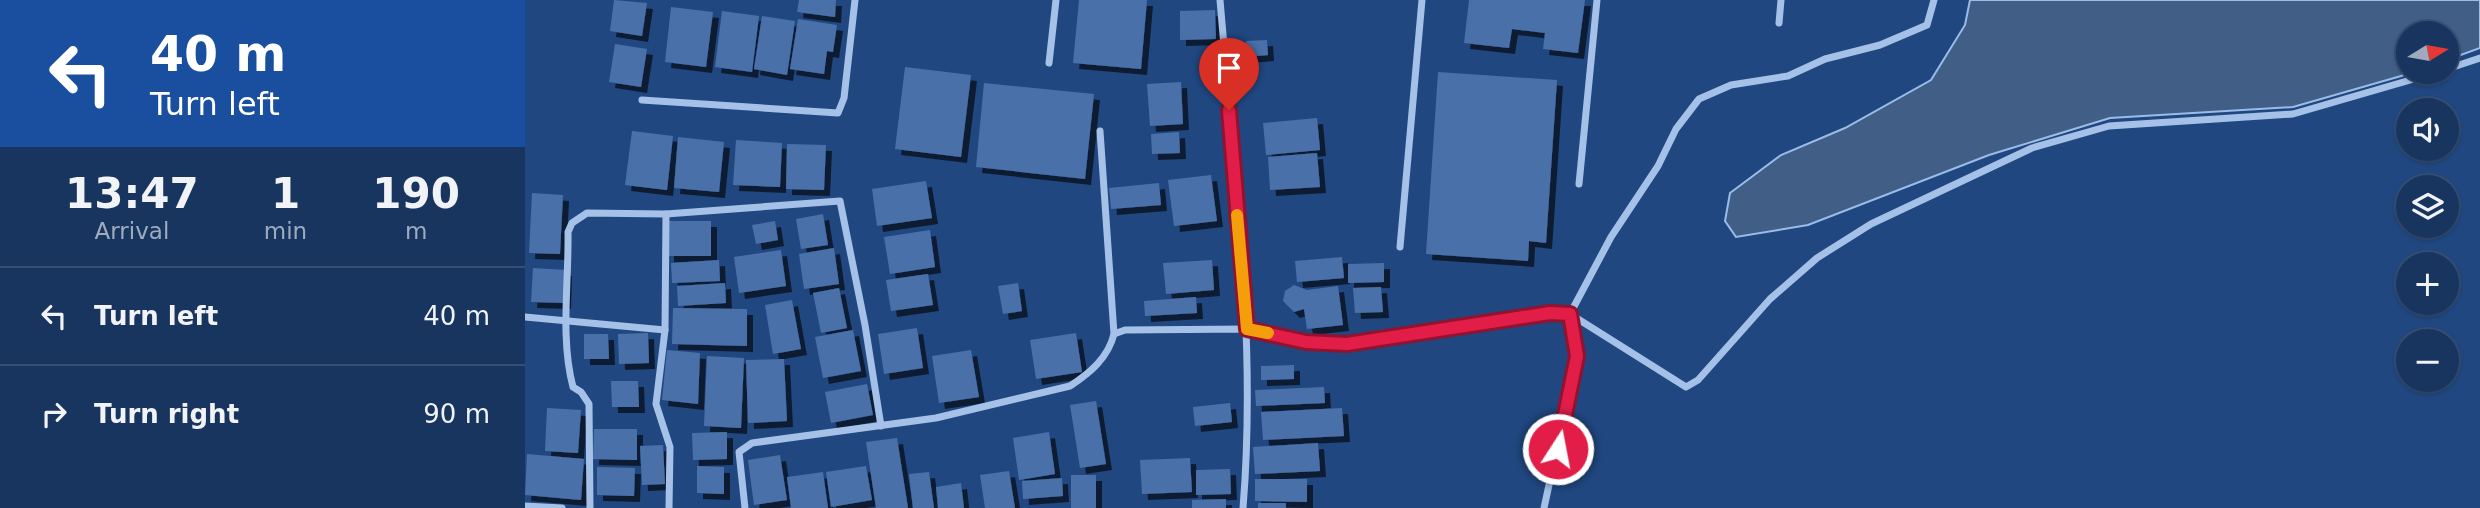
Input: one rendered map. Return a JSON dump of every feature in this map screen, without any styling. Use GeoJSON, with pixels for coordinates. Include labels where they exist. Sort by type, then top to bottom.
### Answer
{"type":"FeatureCollection","features":[{"type":"Feature","properties":{"kind":"street"},"geometry":{"type":"LineString","coordinates":[[642,100],[838,113],[844,98],[855,0]]}},
{"type":"Feature","properties":{"kind":"street"},"geometry":{"type":"LineString","coordinates":[[1049,63],[1056,0]]}},
{"type":"Feature","properties":{"kind":"street"},"geometry":{"type":"LineString","coordinates":[[1220,0],[1247,329],[1247,464],[1243,508]]}},
{"type":"Feature","properties":{"kind":"street"},"geometry":{"type":"LineString","coordinates":[[1400,247],[1422,0]]}},
{"type":"Feature","properties":{"kind":"street"},"geometry":{"type":"LineString","coordinates":[[1579,184],[1597,0]]}},
{"type":"Feature","properties":{"kind":"street"},"geometry":{"type":"LineString","coordinates":[[1779,23],[1781,0]]}},
{"type":"Feature","properties":{"kind":"street"},"geometry":{"type":"LineString","coordinates":[[1544,508],[1577,356],[1570,314],[1611,237],[1658,166],[1676,129],[1699,99],[1731,85],[1788,76],[1825,59],[1880,46],[1927,25],[1934,0]]}},
{"type":"Feature","properties":{"kind":"street"},"geometry":{"type":"LineString","coordinates":[[2459,65],[2480,58]]}},
{"type":"Feature","properties":{"kind":"street"},"geometry":{"type":"LineString","coordinates":[[1114,334],[1165,328],[1247,329],[1306,342],[1347,344],[1550,313],[1570,314],[1686,387],[1698,380],[1770,299],[1817,258],[1871,225],[2032,148],[2109,127],[2293,114],[2397,84]]}},
{"type":"Feature","properties":{"kind":"street"},"geometry":{"type":"LineString","coordinates":[[745,508],[739,452],[745,446],[970,412],[1070,386],[1088,375],[1111,348],[1114,334],[1100,131]]}},
{"type":"Feature","properties":{"kind":"street"},"geometry":{"type":"LineString","coordinates":[[590,508],[589,404],[581,392],[573,387],[568,370],[567,321],[568,232],[572,223],[587,213],[666,214],[840,201],[865,324],[881,426]]}},
{"type":"Feature","properties":{"kind":"street"},"geometry":{"type":"LineString","coordinates":[[666,214],[664,330],[656,404],[670,447],[669,508]]}},
{"type":"Feature","properties":{"kind":"street"},"geometry":{"type":"LineString","coordinates":[[525,317],[664,330]]}},
{"type":"Feature","properties":{"kind":"street"},"geometry":{"type":"LineString","coordinates":[[525,506],[562,508]]}},
{"type":"Feature","properties":{"kind":"water"},"geometry":{"type":"Polygon","coordinates":[[[1970,0],[2480,0],[2480,48],[2459,56],[2459,21],[2396,21],[2396,77],[2293,107],[2110,118],[1989,155],[1808,225],[1736,237],[1725,221],[1730,193],[1781,155],[1845,128],[1931,80],[1965,25],[1970,0]]]}},
{"type":"Feature","properties":{"kind":"building"},"geometry":{"type":"Polygon","coordinates":[[[614,0],[647,3],[642,36],[610,31],[614,0]]]}},
{"type":"Feature","properties":{"kind":"building"},"geometry":{"type":"Polygon","coordinates":[[[799,0],[836,0],[835,17],[797,12],[799,0]]]}},
{"type":"Feature","properties":{"kind":"building"},"geometry":{"type":"Polygon","coordinates":[[[1079,0],[1147,0],[1141,69],[1073,63],[1079,0]]]}},
{"type":"Feature","properties":{"kind":"building"},"geometry":{"type":"Polygon","coordinates":[[[1469,0],[1585,0],[1578,53],[1543,49],[1545,33],[1512,29],[1509,48],[1464,43],[1469,0]]]}},
{"type":"Feature","properties":{"kind":"building"},"geometry":{"type":"Polygon","coordinates":[[[671,7],[713,12],[706,67],[665,62],[671,7]]]}},
{"type":"Feature","properties":{"kind":"building"},"geometry":{"type":"Polygon","coordinates":[[[1215,10],[1216,39],[1180,40],[1180,11],[1215,10]]]}},
{"type":"Feature","properties":{"kind":"building"},"geometry":{"type":"Polygon","coordinates":[[[722,11],[759,16],[752,72],[715,67],[722,11]]]}},
{"type":"Feature","properties":{"kind":"building"},"geometry":{"type":"Polygon","coordinates":[[[762,16],[795,21],[787,75],[754,69],[762,16]]]}},
{"type":"Feature","properties":{"kind":"building"},"geometry":{"type":"Polygon","coordinates":[[[798,19],[837,25],[833,52],[827,51],[824,74],[790,69],[798,19]]]}},
{"type":"Feature","properties":{"kind":"building"},"geometry":{"type":"Polygon","coordinates":[[[1267,40],[1268,55],[1247,57],[1246,41],[1267,40]]]}},
{"type":"Feature","properties":{"kind":"building"},"geometry":{"type":"Polygon","coordinates":[[[615,44],[647,49],[641,87],[609,82],[615,44]]]}},
{"type":"Feature","properties":{"kind":"building"},"geometry":{"type":"Polygon","coordinates":[[[905,67],[971,75],[961,157],[895,149],[905,67]]]}},
{"type":"Feature","properties":{"kind":"building"},"geometry":{"type":"Polygon","coordinates":[[[1438,72],[1557,80],[1546,243],[1529,241],[1528,261],[1426,254],[1438,72]]]}},
{"type":"Feature","properties":{"kind":"building"},"geometry":{"type":"Polygon","coordinates":[[[1181,82],[1183,124],[1150,126],[1147,84],[1181,82]]]}},
{"type":"Feature","properties":{"kind":"building"},"geometry":{"type":"Polygon","coordinates":[[[984,83],[1094,94],[1085,179],[976,167],[984,83]]]}},
{"type":"Feature","properties":{"kind":"building"},"geometry":{"type":"Polygon","coordinates":[[[1317,118],[1320,150],[1266,155],[1263,123],[1317,118]]]}},
{"type":"Feature","properties":{"kind":"building"},"geometry":{"type":"Polygon","coordinates":[[[632,131],[673,136],[667,190],[625,185],[632,131]]]}},
{"type":"Feature","properties":{"kind":"building"},"geometry":{"type":"Polygon","coordinates":[[[1179,132],[1180,153],[1152,154],[1151,134],[1179,132]]]}},
{"type":"Feature","properties":{"kind":"building"},"geometry":{"type":"Polygon","coordinates":[[[678,137],[724,142],[719,192],[674,188],[678,137]]]}},
{"type":"Feature","properties":{"kind":"building"},"geometry":{"type":"Polygon","coordinates":[[[736,140],[782,143],[780,187],[733,185],[736,140]]]}},
{"type":"Feature","properties":{"kind":"building"},"geometry":{"type":"Polygon","coordinates":[[[787,144],[826,145],[824,190],[786,189],[787,144]]]}},
{"type":"Feature","properties":{"kind":"building"},"geometry":{"type":"Polygon","coordinates":[[[1317,153],[1320,187],[1270,190],[1268,157],[1317,153]]]}},
{"type":"Feature","properties":{"kind":"building"},"geometry":{"type":"Polygon","coordinates":[[[1211,175],[1217,221],[1174,226],[1168,180],[1211,175]]]}},
{"type":"Feature","properties":{"kind":"building"},"geometry":{"type":"Polygon","coordinates":[[[926,181],[932,218],[877,226],[872,189],[926,181]]]}},
{"type":"Feature","properties":{"kind":"building"},"geometry":{"type":"Polygon","coordinates":[[[1159,183],[1161,205],[1111,209],[1109,188],[1159,183]]]}},
{"type":"Feature","properties":{"kind":"building"},"geometry":{"type":"Polygon","coordinates":[[[532,193],[563,195],[560,254],[529,253],[532,193]]]}},
{"type":"Feature","properties":{"kind":"building"},"geometry":{"type":"Polygon","coordinates":[[[823,214],[828,245],[801,249],[796,219],[823,214]]]}},
{"type":"Feature","properties":{"kind":"building"},"geometry":{"type":"Polygon","coordinates":[[[668,221],[711,221],[711,256],[668,256],[668,221]]]}},
{"type":"Feature","properties":{"kind":"building"},"geometry":{"type":"Polygon","coordinates":[[[775,221],[778,240],[756,244],[752,225],[775,221]]]}},
{"type":"Feature","properties":{"kind":"building"},"geometry":{"type":"Polygon","coordinates":[[[930,230],[935,267],[890,274],[884,237],[930,230]]]}},
{"type":"Feature","properties":{"kind":"building"},"geometry":{"type":"Polygon","coordinates":[[[834,248],[839,284],[804,289],[799,254],[834,248]]]}},
{"type":"Feature","properties":{"kind":"building"},"geometry":{"type":"Polygon","coordinates":[[[781,250],[786,286],[739,293],[734,257],[781,250]]]}},
{"type":"Feature","properties":{"kind":"building"},"geometry":{"type":"Polygon","coordinates":[[[1342,257],[1344,278],[1297,282],[1295,261],[1342,257]]]}},
{"type":"Feature","properties":{"kind":"building"},"geometry":{"type":"Polygon","coordinates":[[[719,260],[720,281],[672,283],[671,263],[719,260]]]}},
{"type":"Feature","properties":{"kind":"building"},"geometry":{"type":"Polygon","coordinates":[[[1212,260],[1214,290],[1166,294],[1163,263],[1212,260]]]}},
{"type":"Feature","properties":{"kind":"building"},"geometry":{"type":"Polygon","coordinates":[[[1384,263],[1384,282],[1348,283],[1348,264],[1384,263]]]}},
{"type":"Feature","properties":{"kind":"building"},"geometry":{"type":"Polygon","coordinates":[[[533,268],[566,270],[565,303],[531,302],[533,268]]]}},
{"type":"Feature","properties":{"kind":"building"},"geometry":{"type":"Polygon","coordinates":[[[928,274],[933,305],[891,311],[886,280],[928,274]]]}},
{"type":"Feature","properties":{"kind":"building"},"geometry":{"type":"Polygon","coordinates":[[[725,283],[726,303],[678,306],[677,286],[725,283]]]}},
{"type":"Feature","properties":{"kind":"building"},"geometry":{"type":"Polygon","coordinates":[[[1018,283],[1022,311],[1003,314],[998,286],[1018,283]]]}},
{"type":"Feature","properties":{"kind":"building"},"geometry":{"type":"Polygon","coordinates":[[[1294,285],[1307,290],[1338,286],[1343,325],[1307,329],[1304,309],[1294,312],[1283,301],[1285,291],[1294,285]]]}},
{"type":"Feature","properties":{"kind":"building"},"geometry":{"type":"Polygon","coordinates":[[[1381,287],[1383,312],[1355,313],[1353,288],[1381,287]]]}},
{"type":"Feature","properties":{"kind":"building"},"geometry":{"type":"Polygon","coordinates":[[[839,288],[847,328],[821,333],[813,293],[839,288]]]}},
{"type":"Feature","properties":{"kind":"building"},"geometry":{"type":"Polygon","coordinates":[[[1196,297],[1197,313],[1145,316],[1144,301],[1196,297]]]}},
{"type":"Feature","properties":{"kind":"building"},"geometry":{"type":"Polygon","coordinates":[[[792,300],[801,349],[773,354],[765,305],[792,300]]]}},
{"type":"Feature","properties":{"kind":"building"},"geometry":{"type":"Polygon","coordinates":[[[673,308],[747,309],[747,346],[672,344],[673,308]]]}},
{"type":"Feature","properties":{"kind":"building"},"geometry":{"type":"Polygon","coordinates":[[[917,328],[923,368],[884,374],[878,334],[917,328]]]}},
{"type":"Feature","properties":{"kind":"building"},"geometry":{"type":"Polygon","coordinates":[[[853,330],[861,371],[823,378],[815,337],[853,330]]]}},
{"type":"Feature","properties":{"kind":"building"},"geometry":{"type":"Polygon","coordinates":[[[648,333],[649,363],[619,364],[618,334],[648,333]]]}},
{"type":"Feature","properties":{"kind":"building"},"geometry":{"type":"Polygon","coordinates":[[[1076,333],[1082,372],[1036,379],[1030,340],[1076,333]]]}},
{"type":"Feature","properties":{"kind":"building"},"geometry":{"type":"Polygon","coordinates":[[[584,334],[608,334],[609,359],[584,359],[584,334]]]}},
{"type":"Feature","properties":{"kind":"building"},"geometry":{"type":"Polygon","coordinates":[[[667,350],[700,353],[698,404],[662,400],[667,350]]]}},
{"type":"Feature","properties":{"kind":"building"},"geometry":{"type":"Polygon","coordinates":[[[971,350],[979,397],[939,403],[932,356],[971,350]]]}},
{"type":"Feature","properties":{"kind":"building"},"geometry":{"type":"Polygon","coordinates":[[[707,356],[744,358],[741,428],[704,426],[707,356]]]}},
{"type":"Feature","properties":{"kind":"building"},"geometry":{"type":"Polygon","coordinates":[[[784,359],[787,421],[748,423],[746,360],[784,359]]]}},
{"type":"Feature","properties":{"kind":"building"},"geometry":{"type":"Polygon","coordinates":[[[1294,365],[1294,379],[1261,380],[1261,366],[1294,365]]]}},
{"type":"Feature","properties":{"kind":"building"},"geometry":{"type":"Polygon","coordinates":[[[611,381],[638,381],[639,407],[612,407],[611,381]]]}},
{"type":"Feature","properties":{"kind":"building"},"geometry":{"type":"Polygon","coordinates":[[[867,384],[873,415],[831,423],[825,392],[867,384]]]}},
{"type":"Feature","properties":{"kind":"building"},"geometry":{"type":"Polygon","coordinates":[[[1324,387],[1325,403],[1256,406],[1255,390],[1324,387]]]}},
{"type":"Feature","properties":{"kind":"building"},"geometry":{"type":"Polygon","coordinates":[[[1096,401],[1106,464],[1080,468],[1070,405],[1096,401]]]}},
{"type":"Feature","properties":{"kind":"building"},"geometry":{"type":"Polygon","coordinates":[[[1230,403],[1232,422],[1195,426],[1193,407],[1230,403]]]}},
{"type":"Feature","properties":{"kind":"building"},"geometry":{"type":"Polygon","coordinates":[[[547,408],[581,410],[578,453],[545,451],[547,408]]]}},
{"type":"Feature","properties":{"kind":"building"},"geometry":{"type":"Polygon","coordinates":[[[1342,408],[1344,436],[1263,440],[1261,412],[1342,408]]]}},
{"type":"Feature","properties":{"kind":"building"},"geometry":{"type":"Polygon","coordinates":[[[594,429],[637,429],[637,460],[593,459],[594,429]]]}},
{"type":"Feature","properties":{"kind":"building"},"geometry":{"type":"Polygon","coordinates":[[[727,432],[727,459],[693,460],[692,433],[727,432]]]}},
{"type":"Feature","properties":{"kind":"building"},"geometry":{"type":"Polygon","coordinates":[[[1049,432],[1055,474],[1019,480],[1013,438],[1049,432]]]}},
{"type":"Feature","properties":{"kind":"building"},"geometry":{"type":"Polygon","coordinates":[[[897,438],[908,508],[876,508],[866,442],[897,438]]]}},
{"type":"Feature","properties":{"kind":"building"},"geometry":{"type":"Polygon","coordinates":[[[1318,443],[1320,471],[1255,474],[1253,447],[1318,443]]]}},
{"type":"Feature","properties":{"kind":"building"},"geometry":{"type":"Polygon","coordinates":[[[663,445],[665,484],[642,485],[640,446],[663,445]]]}},
{"type":"Feature","properties":{"kind":"building"},"geometry":{"type":"Polygon","coordinates":[[[527,454],[584,459],[581,500],[525,495],[527,454]]]}},
{"type":"Feature","properties":{"kind":"building"},"geometry":{"type":"Polygon","coordinates":[[[780,455],[787,500],[754,505],[748,460],[780,455]]]}},
{"type":"Feature","properties":{"kind":"building"},"geometry":{"type":"Polygon","coordinates":[[[1190,458],[1192,492],[1142,494],[1140,460],[1190,458]]]}},
{"type":"Feature","properties":{"kind":"building"},"geometry":{"type":"Polygon","coordinates":[[[697,466],[724,467],[724,494],[697,493],[697,466]]]}},
{"type":"Feature","properties":{"kind":"building"},"geometry":{"type":"Polygon","coordinates":[[[866,466],[872,500],[831,507],[826,472],[866,466]]]}},
{"type":"Feature","properties":{"kind":"building"},"geometry":{"type":"Polygon","coordinates":[[[597,467],[635,468],[634,496],[597,495],[597,467]]]}},
{"type":"Feature","properties":{"kind":"building"},"geometry":{"type":"Polygon","coordinates":[[[1230,469],[1231,494],[1196,495],[1196,470],[1230,469]]]}},
{"type":"Feature","properties":{"kind":"building"},"geometry":{"type":"Polygon","coordinates":[[[1009,471],[1015,508],[985,508],[980,475],[1009,471]]]}},
{"type":"Feature","properties":{"kind":"building"},"geometry":{"type":"Polygon","coordinates":[[[823,472],[828,508],[791,508],[787,477],[823,472]]]}},
{"type":"Feature","properties":{"kind":"building"},"geometry":{"type":"Polygon","coordinates":[[[929,472],[934,508],[913,508],[909,474],[929,472]]]}},
{"type":"Feature","properties":{"kind":"building"},"geometry":{"type":"Polygon","coordinates":[[[1071,475],[1096,475],[1096,508],[1071,508],[1071,475]]]}},
{"type":"Feature","properties":{"kind":"building"},"geometry":{"type":"Polygon","coordinates":[[[1062,478],[1063,496],[1023,499],[1022,481],[1062,478]]]}},
{"type":"Feature","properties":{"kind":"building"},"geometry":{"type":"Polygon","coordinates":[[[1255,479],[1307,479],[1307,502],[1255,501],[1255,479]]]}},
{"type":"Feature","properties":{"kind":"building"},"geometry":{"type":"Polygon","coordinates":[[[961,483],[964,508],[938,508],[936,487],[961,483]]]}},
{"type":"Feature","properties":{"kind":"building"},"geometry":{"type":"Polygon","coordinates":[[[1226,499],[1226,508],[1192,508],[1192,500],[1226,499]]]}},
{"type":"Feature","properties":{"kind":"building"},"geometry":{"type":"Polygon","coordinates":[[[1258,503],[1286,503],[1286,508],[1258,508],[1258,503]]]}},
{"type":"Feature","properties":{"kind":"slow traffic"},"geometry":{"type":"LineString","coordinates":[[1237,215],[1247,329],[1268,333]]}},
{"type":"Feature","properties":{"kind":"route"},"geometry":{"type":"LineString","coordinates":[[1229,110],[1247,329],[1306,342],[1347,344],[1550,313],[1570,314],[1577,356],[1558,449]]}}]}
